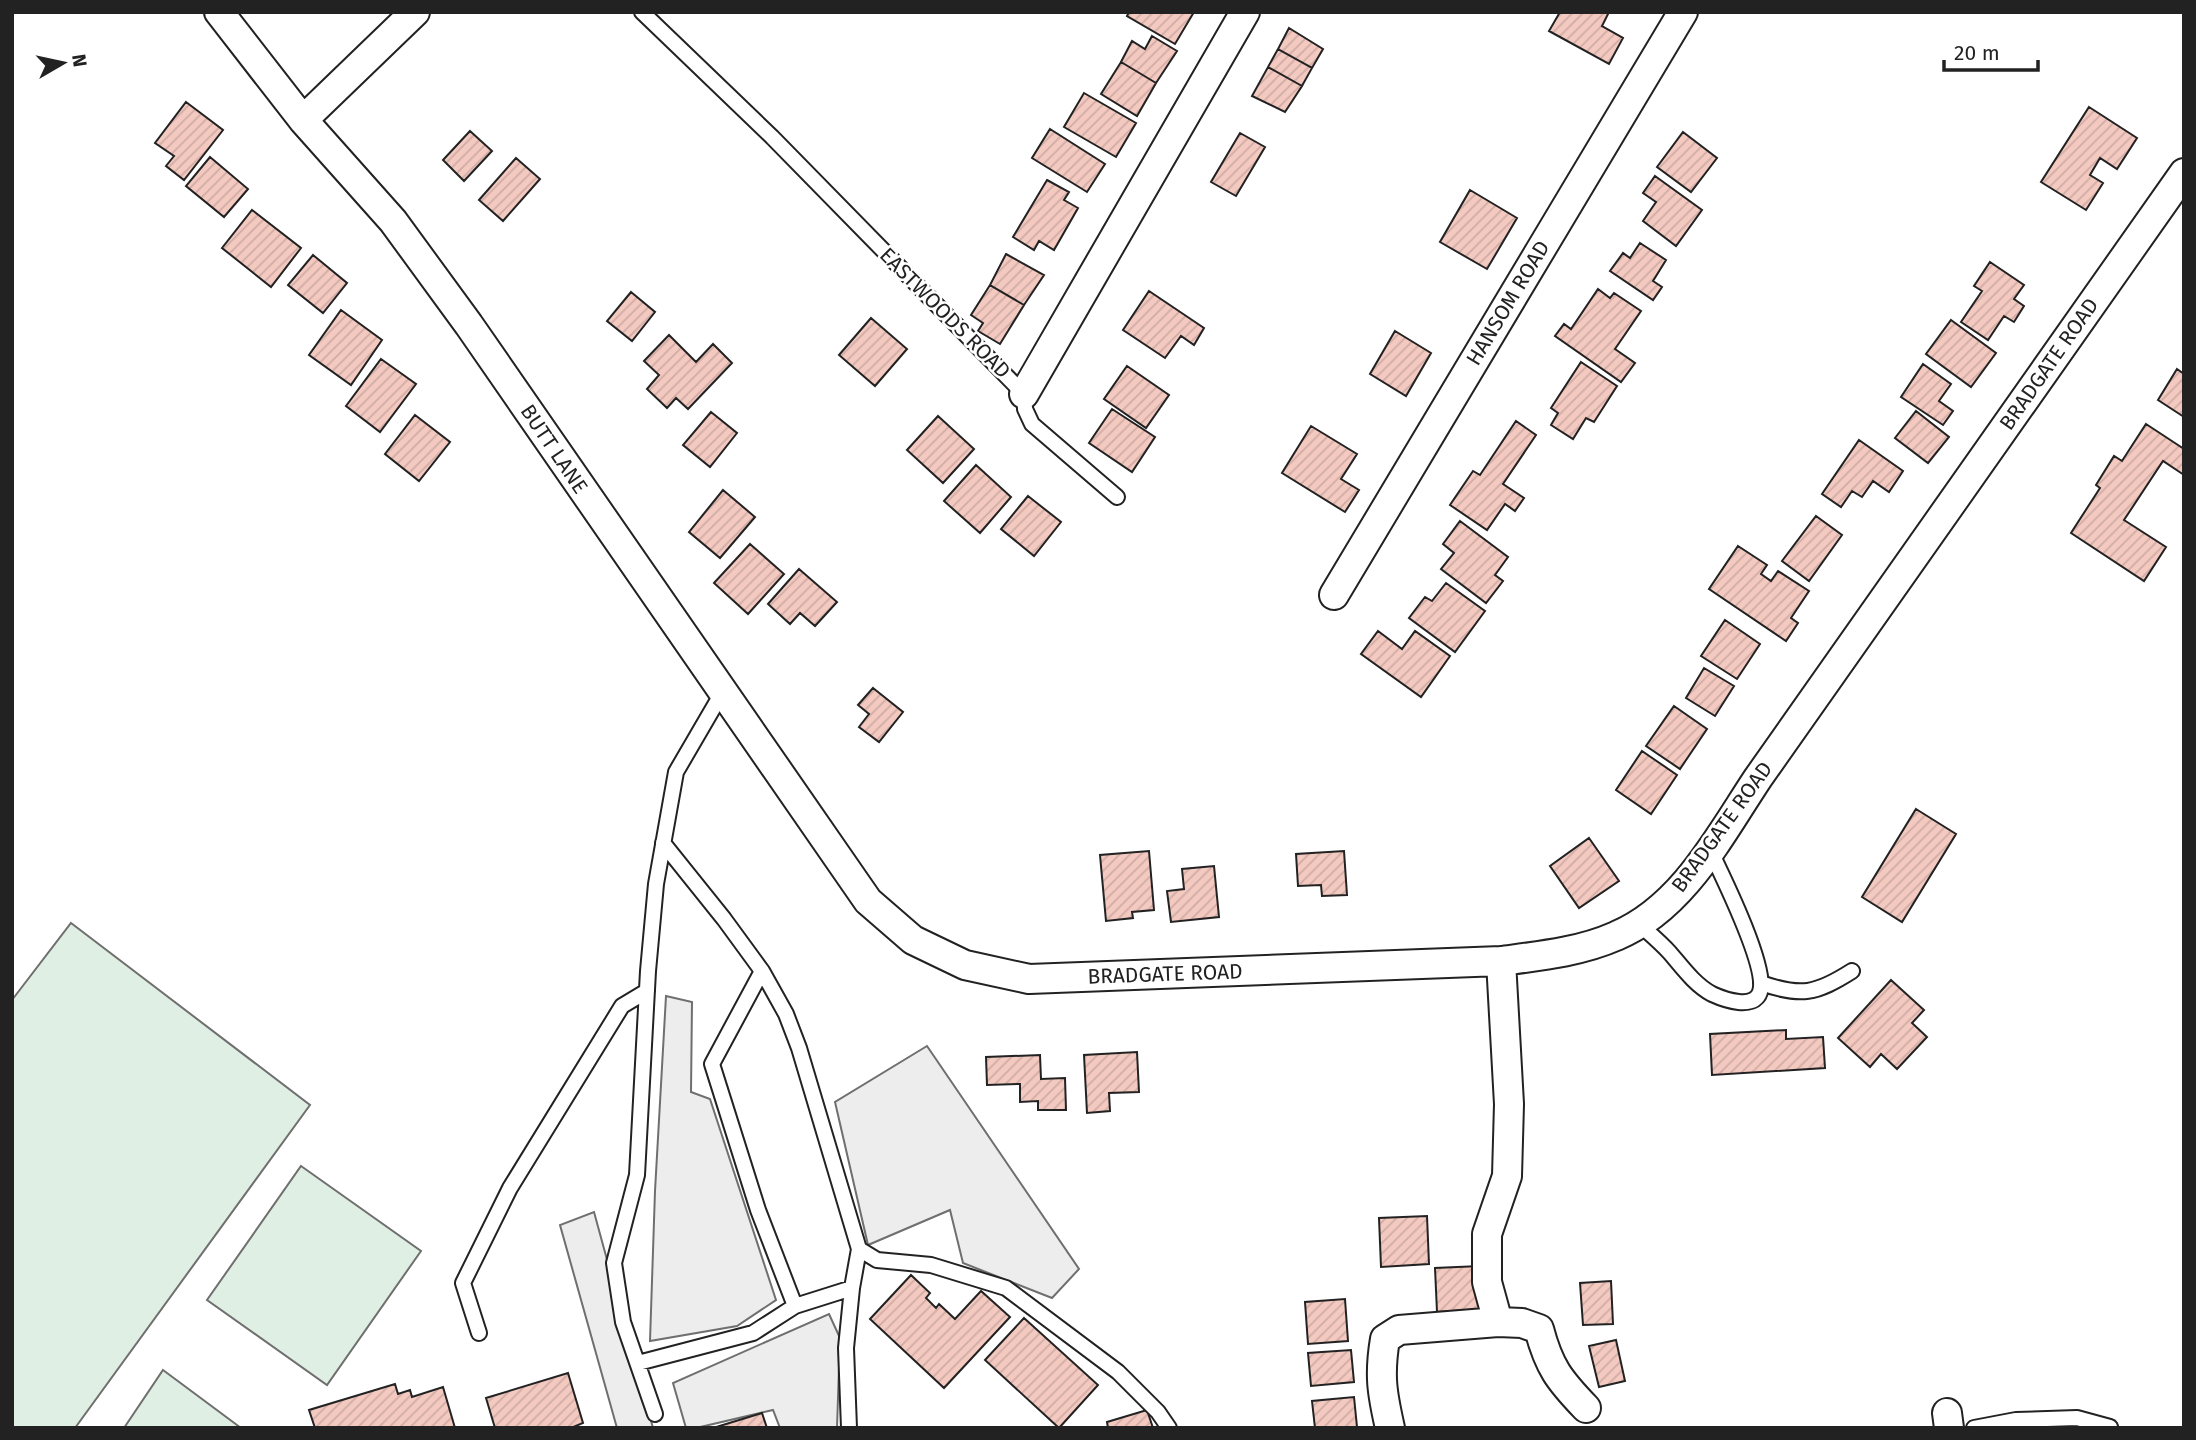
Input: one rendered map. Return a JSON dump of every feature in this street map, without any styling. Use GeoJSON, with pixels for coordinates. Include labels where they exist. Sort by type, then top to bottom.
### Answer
{"type":"FeatureCollection","features":[{"type":"Feature","properties":{"kind":"street","name":"BUTT LANE"},"geometry":{"type":"LineString","coordinates":[[219,12],[303,120],[393,221],[454,304],[868,901]]}},
{"type":"Feature","properties":{"kind":"street"},"geometry":{"type":"LineString","coordinates":[[303,120],[415,12]]}},
{"type":"Feature","properties":{"kind":"street","name":"EASTWOODS ROAD"},"geometry":{"type":"LineString","coordinates":[[1024,394],[1245,12]]}},
{"type":"Feature","properties":{"kind":"street","name":"HANSOM ROAD"},"geometry":{"type":"LineString","coordinates":[[1334,595],[1683,12]]}},
{"type":"Feature","properties":{"kind":"street","name":"BRADGATE ROAD"},"geometry":{"type":"LineString","coordinates":[[868,901],[913,940],[965,965],[1029,979],[1501,961],[1589,946],[1618,936],[1660,909],[1710,850],[2184,173]]}},
{"type":"Feature","properties":{"kind":"street"},"geometry":{"type":"LineString","coordinates":[[1498,1322],[1487,1282],[1487,1234],[1507,1176],[1509,1104],[1501,961]]}},
{"type":"Feature","properties":{"kind":"street"},"geometry":{"type":"LineString","coordinates":[[1390,1428],[1383,1400],[1380,1367],[1385,1339],[1399,1330],[1498,1322],[1521,1323],[1539,1329],[1546,1355],[1560,1381],[1586,1408]]}},
{"type":"Feature","properties":{"kind":"lane","name":"EASTWOODS ROAD"},"geometry":{"type":"LineString","coordinates":[[642,12],[772,137],[1024,394]]}},
{"type":"Feature","properties":{"kind":"lane"},"geometry":{"type":"LineString","coordinates":[[1024,394],[1025,409],[1032,424],[1117,497]]}},
{"type":"Feature","properties":{"kind":"lane"},"geometry":{"type":"LineString","coordinates":[[655,1414],[623,1322],[614,1263],[637,1175],[656,884],[676,772],[722,693]]}},
{"type":"Feature","properties":{"kind":"lane"},"geometry":{"type":"LineString","coordinates":[[663,843],[762,971],[786,1014],[799,1048],[859,1249],[846,1348],[849,1428]]}},
{"type":"Feature","properties":{"kind":"lane"},"geometry":{"type":"LineString","coordinates":[[1638,923],[1695,981],[1711,993],[1744,1003],[1755,1000],[1761,983],[1754,955],[1732,895],[1710,850]]}},
{"type":"Feature","properties":{"kind":"lane"},"geometry":{"type":"LineString","coordinates":[[762,971],[712,1064],[758,1210],[795,1306]]}},
{"type":"Feature","properties":{"kind":"lane"},"geometry":{"type":"LineString","coordinates":[[1761,983],[1790,993],[1805,993],[1852,971]]}},
{"type":"Feature","properties":{"kind":"lane"},"geometry":{"type":"LineString","coordinates":[[479,1333],[463,1283],[510,1188],[622,1006],[647,991]]}},
{"type":"Feature","properties":{"kind":"lane"},"geometry":{"type":"LineString","coordinates":[[859,1249],[877,1260],[930,1265],[1006,1288],[1118,1372],[1158,1412],[1169,1428]]}},
{"type":"Feature","properties":{"kind":"lane"},"geometry":{"type":"LineString","coordinates":[[638,1363],[753,1333],[795,1306],[852,1287]]}},
{"type":"Feature","properties":{"kind":"lane"},"geometry":{"type":"LineString","coordinates":[[1974,1428],[2016,1420],[2077,1418],[2110,1427]]}},
{"type":"Feature","properties":{"kind":"green space"},"geometry":{"type":"Polygon","coordinates":[[[71,923],[310,1105],[75,1428],[12,1428],[12,1000],[71,923]]]}},
{"type":"Feature","properties":{"kind":"green space"},"geometry":{"type":"Polygon","coordinates":[[[301,1166],[421,1251],[327,1385],[207,1300],[301,1166]]]}},
{"type":"Feature","properties":{"kind":"green space"},"geometry":{"type":"Polygon","coordinates":[[[163,1370],[241,1428],[124,1428],[163,1370]]]}},
{"type":"Feature","properties":{"kind":"shaded area"},"geometry":{"type":"Polygon","coordinates":[[[666,996],[692,1002],[691,1092],[710,1099],[776,1300],[737,1326],[650,1341],[655,1191],[666,996]]]}},
{"type":"Feature","properties":{"kind":"shaded area"},"geometry":{"type":"Polygon","coordinates":[[[927,1046],[1079,1269],[1052,1298],[963,1263],[950,1210],[868,1245],[835,1102],[927,1046]]]}},
{"type":"Feature","properties":{"kind":"shaded area"},"geometry":{"type":"Polygon","coordinates":[[[594,1212],[653,1428],[617,1428],[560,1225],[594,1212]]]}},
{"type":"Feature","properties":{"kind":"shaded area"},"geometry":{"type":"Polygon","coordinates":[[[829,1314],[840,1338],[837,1428],[780,1428],[773,1410],[686,1428],[673,1383],[829,1314]]]}},
{"type":"Feature","properties":{"kind":"building"},"geometry":{"type":"Polygon","coordinates":[[[1129,12],[1194,12],[1175,44],[1127,16],[1129,12]]]}},
{"type":"Feature","properties":{"kind":"building"},"geometry":{"type":"Polygon","coordinates":[[[1560,12],[1609,12],[1602,26],[1623,38],[1609,64],[1549,31],[1560,12]]]}},
{"type":"Feature","properties":{"kind":"building"},"geometry":{"type":"Polygon","coordinates":[[[1289,28],[1323,49],[1312,68],[1278,49],[1289,28]]]}},
{"type":"Feature","properties":{"kind":"building"},"geometry":{"type":"Polygon","coordinates":[[[1152,36],[1177,51],[1156,83],[1121,62],[1132,41],[1145,49],[1152,36]]]}},
{"type":"Feature","properties":{"kind":"building"},"geometry":{"type":"Polygon","coordinates":[[[1278,49],[1312,68],[1302,86],[1268,67],[1278,49]]]}},
{"type":"Feature","properties":{"kind":"building"},"geometry":{"type":"Polygon","coordinates":[[[1121,62],[1156,83],[1137,116],[1101,94],[1121,62]]]}},
{"type":"Feature","properties":{"kind":"building"},"geometry":{"type":"Polygon","coordinates":[[[1268,67],[1302,86],[1285,112],[1252,96],[1268,67]]]}},
{"type":"Feature","properties":{"kind":"building"},"geometry":{"type":"Polygon","coordinates":[[[1084,93],[1136,123],[1116,157],[1064,127],[1084,93]]]}},
{"type":"Feature","properties":{"kind":"building"},"geometry":{"type":"Polygon","coordinates":[[[186,102],[223,130],[184,180],[166,166],[174,156],[155,143],[186,102]]]}},
{"type":"Feature","properties":{"kind":"building"},"geometry":{"type":"Polygon","coordinates":[[[2089,107],[2137,138],[2117,169],[2100,158],[2090,175],[2103,183],[2086,210],[2041,182],[2089,107]]]}},
{"type":"Feature","properties":{"kind":"building"},"geometry":{"type":"Polygon","coordinates":[[[1050,129],[1105,164],[1087,192],[1032,158],[1050,129]]]}},
{"type":"Feature","properties":{"kind":"building"},"geometry":{"type":"Polygon","coordinates":[[[470,131],[492,151],[464,181],[443,160],[470,131]]]}},
{"type":"Feature","properties":{"kind":"building"},"geometry":{"type":"Polygon","coordinates":[[[1683,132],[1717,158],[1691,192],[1657,167],[1683,132]]]}},
{"type":"Feature","properties":{"kind":"building"},"geometry":{"type":"Polygon","coordinates":[[[1240,133],[1265,147],[1236,196],[1211,182],[1240,133]]]}},
{"type":"Feature","properties":{"kind":"building"},"geometry":{"type":"Polygon","coordinates":[[[210,157],[248,189],[224,217],[186,186],[210,157]]]}},
{"type":"Feature","properties":{"kind":"building"},"geometry":{"type":"Polygon","coordinates":[[[516,158],[540,179],[503,221],[479,200],[516,158]]]}},
{"type":"Feature","properties":{"kind":"building"},"geometry":{"type":"Polygon","coordinates":[[[1655,176],[1702,210],[1676,246],[1643,221],[1656,202],[1643,193],[1655,176]]]}},
{"type":"Feature","properties":{"kind":"building"},"geometry":{"type":"Polygon","coordinates":[[[1047,180],[1069,192],[1064,200],[1078,208],[1054,250],[1039,241],[1034,250],[1013,237],[1047,180]]]}},
{"type":"Feature","properties":{"kind":"building"},"geometry":{"type":"Polygon","coordinates":[[[1470,190],[1517,218],[1487,269],[1440,242],[1470,190]]]}},
{"type":"Feature","properties":{"kind":"building"},"geometry":{"type":"Polygon","coordinates":[[[252,210],[301,248],[271,287],[222,248],[252,210]]]}},
{"type":"Feature","properties":{"kind":"building"},"geometry":{"type":"Polygon","coordinates":[[[1640,243],[1666,260],[1653,281],[1662,287],[1653,300],[1610,271],[1623,253],[1630,258],[1640,243]]]}},
{"type":"Feature","properties":{"kind":"building"},"geometry":{"type":"Polygon","coordinates":[[[1006,254],[1044,275],[1024,305],[990,285],[1006,254]]]}},
{"type":"Feature","properties":{"kind":"building"},"geometry":{"type":"Polygon","coordinates":[[[313,255],[347,283],[323,313],[288,285],[313,255]]]}},
{"type":"Feature","properties":{"kind":"building"},"geometry":{"type":"Polygon","coordinates":[[[1990,262],[2024,285],[2014,299],[2024,306],[2014,322],[2004,316],[1988,340],[1961,322],[1982,291],[1974,286],[1990,262]]]}},
{"type":"Feature","properties":{"kind":"building"},"geometry":{"type":"Polygon","coordinates":[[[990,285],[1024,305],[1000,344],[978,331],[983,323],[971,315],[990,285]]]}},
{"type":"Feature","properties":{"kind":"building"},"geometry":{"type":"Polygon","coordinates":[[[1598,289],[1610,298],[1614,293],[1641,311],[1615,349],[1635,363],[1621,382],[1555,336],[1564,324],[1571,329],[1598,289]]]}},
{"type":"Feature","properties":{"kind":"building"},"geometry":{"type":"Polygon","coordinates":[[[1149,291],[1204,328],[1194,345],[1181,336],[1165,358],[1123,330],[1149,291]]]}},
{"type":"Feature","properties":{"kind":"building"},"geometry":{"type":"Polygon","coordinates":[[[631,292],[655,312],[632,341],[607,321],[631,292]]]}},
{"type":"Feature","properties":{"kind":"building"},"geometry":{"type":"Polygon","coordinates":[[[341,310],[382,340],[351,385],[309,355],[341,310]]]}},
{"type":"Feature","properties":{"kind":"building"},"geometry":{"type":"Polygon","coordinates":[[[871,318],[907,349],[875,386],[839,355],[871,318]]]}},
{"type":"Feature","properties":{"kind":"building"},"geometry":{"type":"Polygon","coordinates":[[[1951,320],[1996,353],[1971,387],[1926,354],[1951,320]]]}},
{"type":"Feature","properties":{"kind":"building"},"geometry":{"type":"Polygon","coordinates":[[[1395,331],[1431,353],[1406,396],[1370,374],[1395,331]]]}},
{"type":"Feature","properties":{"kind":"building"},"geometry":{"type":"Polygon","coordinates":[[[669,335],[696,362],[713,344],[732,363],[688,409],[676,398],[667,408],[647,389],[659,375],[644,361],[669,335]]]}},
{"type":"Feature","properties":{"kind":"building"},"geometry":{"type":"Polygon","coordinates":[[[381,359],[416,384],[380,432],[346,406],[381,359]]]}},
{"type":"Feature","properties":{"kind":"building"},"geometry":{"type":"Polygon","coordinates":[[[1581,362],[1617,386],[1594,422],[1586,418],[1573,439],[1551,425],[1558,413],[1551,408],[1581,362]]]}},
{"type":"Feature","properties":{"kind":"building"},"geometry":{"type":"Polygon","coordinates":[[[1923,364],[1951,384],[1939,401],[1953,411],[1943,425],[1901,397],[1923,364]]]}},
{"type":"Feature","properties":{"kind":"building"},"geometry":{"type":"Polygon","coordinates":[[[1127,366],[1169,395],[1146,428],[1104,399],[1127,366]]]}},
{"type":"Feature","properties":{"kind":"building"},"geometry":{"type":"Polygon","coordinates":[[[2177,369],[2184,374],[2184,417],[2158,400],[2177,369]]]}},
{"type":"Feature","properties":{"kind":"building"},"geometry":{"type":"Polygon","coordinates":[[[1112,409],[1155,437],[1132,472],[1089,443],[1112,409]]]}},
{"type":"Feature","properties":{"kind":"building"},"geometry":{"type":"Polygon","coordinates":[[[1916,411],[1949,437],[1928,463],[1895,438],[1916,411]]]}},
{"type":"Feature","properties":{"kind":"building"},"geometry":{"type":"Polygon","coordinates":[[[711,412],[737,433],[710,467],[683,445],[711,412]]]}},
{"type":"Feature","properties":{"kind":"building"},"geometry":{"type":"Polygon","coordinates":[[[415,415],[450,442],[419,481],[385,454],[415,415]]]}},
{"type":"Feature","properties":{"kind":"building"},"geometry":{"type":"Polygon","coordinates":[[[938,416],[974,449],[943,483],[907,450],[938,416]]]}},
{"type":"Feature","properties":{"kind":"building"},"geometry":{"type":"Polygon","coordinates":[[[1516,421],[1536,435],[1503,484],[1524,498],[1515,511],[1505,504],[1487,530],[1450,505],[1473,471],[1480,475],[1516,421]]]}},
{"type":"Feature","properties":{"kind":"building"},"geometry":{"type":"Polygon","coordinates":[[[2146,424],[2184,449],[2184,475],[2163,461],[2124,520],[2166,547],[2144,581],[2071,533],[2100,488],[2096,485],[2114,456],[2122,461],[2146,424]]]}},
{"type":"Feature","properties":{"kind":"building"},"geometry":{"type":"Polygon","coordinates":[[[1311,426],[1357,454],[1341,479],[1359,490],[1345,512],[1282,473],[1311,426]]]}},
{"type":"Feature","properties":{"kind":"building"},"geometry":{"type":"Polygon","coordinates":[[[1859,440],[1903,471],[1889,492],[1873,481],[1862,497],[1852,491],[1841,507],[1822,494],[1859,440]]]}},
{"type":"Feature","properties":{"kind":"building"},"geometry":{"type":"Polygon","coordinates":[[[976,465],[1011,497],[980,533],[944,501],[976,465]]]}},
{"type":"Feature","properties":{"kind":"building"},"geometry":{"type":"Polygon","coordinates":[[[723,490],[755,517],[720,558],[689,532],[723,490]]]}},
{"type":"Feature","properties":{"kind":"building"},"geometry":{"type":"Polygon","coordinates":[[[1028,496],[1061,522],[1034,556],[1001,529],[1028,496]]]}},
{"type":"Feature","properties":{"kind":"building"},"geometry":{"type":"Polygon","coordinates":[[[1816,516],[1842,535],[1809,581],[1782,561],[1816,516]]]}},
{"type":"Feature","properties":{"kind":"building"},"geometry":{"type":"Polygon","coordinates":[[[1460,521],[1508,557],[1495,575],[1503,581],[1486,603],[1441,569],[1454,553],[1443,544],[1460,521]]]}},
{"type":"Feature","properties":{"kind":"building"},"geometry":{"type":"Polygon","coordinates":[[[750,544],[784,574],[748,614],[714,583],[750,544]]]}},
{"type":"Feature","properties":{"kind":"building"},"geometry":{"type":"Polygon","coordinates":[[[1738,546],[1767,565],[1761,574],[1771,581],[1778,571],[1809,591],[1791,618],[1798,623],[1786,641],[1709,589],[1738,546]]]}},
{"type":"Feature","properties":{"kind":"building"},"geometry":{"type":"Polygon","coordinates":[[[799,569],[837,602],[815,626],[800,613],[790,624],[768,604],[799,569]]]}},
{"type":"Feature","properties":{"kind":"building"},"geometry":{"type":"Polygon","coordinates":[[[1446,583],[1485,611],[1455,652],[1409,618],[1425,597],[1432,601],[1446,583]]]}},
{"type":"Feature","properties":{"kind":"building"},"geometry":{"type":"Polygon","coordinates":[[[1725,620],[1760,644],[1737,679],[1701,656],[1725,620]]]}},
{"type":"Feature","properties":{"kind":"building"},"geometry":{"type":"Polygon","coordinates":[[[1378,631],[1402,649],[1415,631],[1450,656],[1421,697],[1361,654],[1378,631]]]}},
{"type":"Feature","properties":{"kind":"building"},"geometry":{"type":"Polygon","coordinates":[[[1704,668],[1734,686],[1715,716],[1686,698],[1704,668]]]}},
{"type":"Feature","properties":{"kind":"building"},"geometry":{"type":"Polygon","coordinates":[[[873,688],[903,712],[879,742],[859,727],[869,714],[858,705],[873,688]]]}},
{"type":"Feature","properties":{"kind":"building"},"geometry":{"type":"Polygon","coordinates":[[[1674,706],[1707,729],[1680,769],[1646,746],[1674,706]]]}},
{"type":"Feature","properties":{"kind":"building"},"geometry":{"type":"Polygon","coordinates":[[[1642,751],[1677,775],[1651,814],[1616,790],[1642,751]]]}},
{"type":"Feature","properties":{"kind":"building"},"geometry":{"type":"Polygon","coordinates":[[[1916,809],[1956,834],[1902,922],[1862,897],[1916,809]]]}},
{"type":"Feature","properties":{"kind":"building"},"geometry":{"type":"Polygon","coordinates":[[[1589,838],[1619,881],[1579,908],[1550,866],[1589,838]]]}},
{"type":"Feature","properties":{"kind":"building"},"geometry":{"type":"Polygon","coordinates":[[[1149,851],[1154,910],[1132,912],[1133,918],[1106,921],[1100,855],[1149,851]]]}},
{"type":"Feature","properties":{"kind":"building"},"geometry":{"type":"Polygon","coordinates":[[[1344,851],[1347,895],[1322,896],[1321,885],[1298,886],[1296,854],[1344,851]]]}},
{"type":"Feature","properties":{"kind":"building"},"geometry":{"type":"Polygon","coordinates":[[[1214,866],[1219,917],[1171,922],[1167,891],[1184,889],[1182,869],[1214,866]]]}},
{"type":"Feature","properties":{"kind":"building"},"geometry":{"type":"Polygon","coordinates":[[[1891,980],[1924,1010],[1912,1023],[1927,1037],[1897,1069],[1881,1054],[1870,1067],[1838,1038],[1891,980]]]}},
{"type":"Feature","properties":{"kind":"building"},"geometry":{"type":"Polygon","coordinates":[[[1786,1030],[1786,1039],[1823,1037],[1825,1068],[1712,1075],[1710,1034],[1786,1030]]]}},
{"type":"Feature","properties":{"kind":"building"},"geometry":{"type":"Polygon","coordinates":[[[1137,1052],[1139,1092],[1109,1093],[1110,1111],[1087,1113],[1084,1055],[1137,1052]]]}},
{"type":"Feature","properties":{"kind":"building"},"geometry":{"type":"Polygon","coordinates":[[[1040,1055],[1041,1079],[1065,1078],[1066,1110],[1038,1110],[1038,1101],[1020,1102],[1020,1084],[987,1085],[986,1057],[1040,1055]]]}},
{"type":"Feature","properties":{"kind":"building"},"geometry":{"type":"Polygon","coordinates":[[[1427,1216],[1429,1264],[1381,1267],[1379,1218],[1427,1216]]]}},
{"type":"Feature","properties":{"kind":"building"},"geometry":{"type":"Polygon","coordinates":[[[1480,1266],[1482,1309],[1437,1312],[1435,1268],[1480,1266]]]}},
{"type":"Feature","properties":{"kind":"building"},"geometry":{"type":"Polygon","coordinates":[[[911,1275],[930,1293],[926,1298],[936,1308],[939,1304],[955,1319],[981,1291],[1010,1317],[944,1388],[870,1319],[911,1275]]]}},
{"type":"Feature","properties":{"kind":"building"},"geometry":{"type":"Polygon","coordinates":[[[1611,1281],[1613,1324],[1583,1325],[1580,1283],[1611,1281]]]}},
{"type":"Feature","properties":{"kind":"building"},"geometry":{"type":"Polygon","coordinates":[[[1345,1299],[1348,1341],[1308,1344],[1305,1302],[1345,1299]]]}},
{"type":"Feature","properties":{"kind":"building"},"geometry":{"type":"Polygon","coordinates":[[[1024,1318],[1098,1385],[1059,1428],[985,1360],[1024,1318]]]}},
{"type":"Feature","properties":{"kind":"building"},"geometry":{"type":"Polygon","coordinates":[[[1616,1340],[1625,1381],[1599,1387],[1589,1346],[1616,1340]]]}},
{"type":"Feature","properties":{"kind":"building"},"geometry":{"type":"Polygon","coordinates":[[[1351,1350],[1354,1382],[1311,1386],[1308,1353],[1351,1350]]]}},
{"type":"Feature","properties":{"kind":"building"},"geometry":{"type":"Polygon","coordinates":[[[568,1373],[583,1423],[571,1428],[495,1428],[486,1398],[568,1373]]]}},
{"type":"Feature","properties":{"kind":"building"},"geometry":{"type":"Polygon","coordinates":[[[395,1384],[398,1394],[410,1390],[412,1397],[443,1387],[455,1428],[315,1428],[309,1410],[395,1384]]]}},
{"type":"Feature","properties":{"kind":"building"},"geometry":{"type":"Polygon","coordinates":[[[1354,1397],[1357,1427],[1315,1428],[1312,1401],[1354,1397]]]}},
{"type":"Feature","properties":{"kind":"building"},"geometry":{"type":"Polygon","coordinates":[[[1147,1410],[1153,1428],[1108,1428],[1107,1422],[1147,1410]]]}},
{"type":"Feature","properties":{"kind":"building"},"geometry":{"type":"Polygon","coordinates":[[[762,1413],[767,1428],[713,1428],[762,1413]]]}}]}
